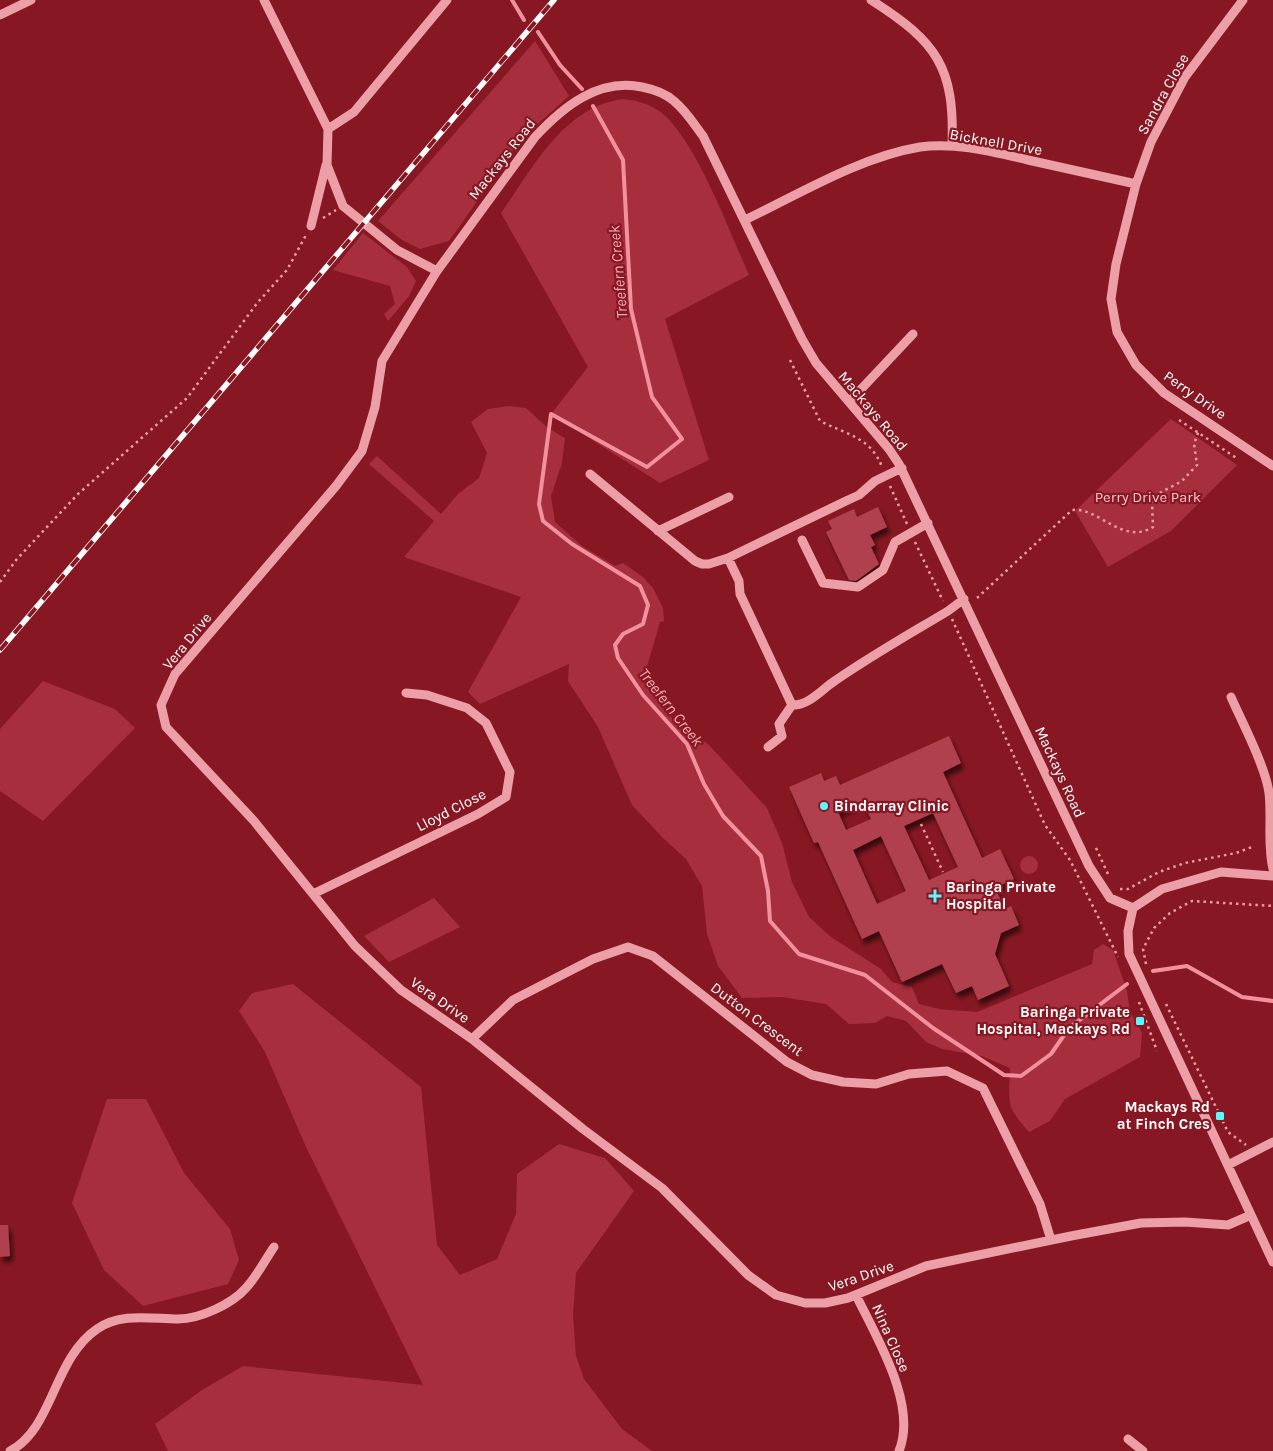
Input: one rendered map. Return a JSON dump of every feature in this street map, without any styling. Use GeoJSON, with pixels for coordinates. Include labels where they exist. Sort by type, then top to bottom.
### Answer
{"type":"FeatureCollection","features":[{"type":"Feature","properties":{"kind":"street"},"geometry":{"type":"LineString","coordinates":[[0,15],[31,0]]}},
{"type":"Feature","properties":{"kind":"street"},"geometry":{"type":"LineString","coordinates":[[264,0],[328,129],[327,165],[311,226]]}},
{"type":"Feature","properties":{"kind":"street"},"geometry":{"type":"LineString","coordinates":[[328,129],[354,112],[447,0]]}},
{"type":"Feature","properties":{"kind":"street"},"geometry":{"type":"LineString","coordinates":[[871,0],[895,15],[915,31],[932,50],[942,68],[951,93],[952,146]]}},
{"type":"Feature","properties":{"kind":"street","name":"Sandra Close"},"geometry":{"type":"LineString","coordinates":[[1136,184],[1151,142],[1185,77],[1243,0]]}},
{"type":"Feature","properties":{"kind":"street","name":"Mackays Road"},"geometry":{"type":"LineString","coordinates":[[437,271],[535,136],[569,105],[589,94],[610,87],[632,85],[651,89],[672,99],[688,115],[703,136],[802,339],[816,363],[889,449],[902,468],[1089,866],[1110,898],[1134,908]]}},
{"type":"Feature","properties":{"kind":"street","name":"Bicknell Drive"},"geometry":{"type":"LineString","coordinates":[[745,220],[874,160],[896,152],[922,147],[952,146],[985,151],[1136,184]]}},
{"type":"Feature","properties":{"kind":"street"},"geometry":{"type":"LineString","coordinates":[[327,165],[343,206],[397,250],[437,271]]}},
{"type":"Feature","properties":{"kind":"street","name":"Perry Drive"},"geometry":{"type":"LineString","coordinates":[[1136,184],[1116,264],[1111,299],[1117,332],[1136,365],[1164,393],[1273,466]]}},
{"type":"Feature","properties":{"kind":"street","name":"Vera Drive"},"geometry":{"type":"LineString","coordinates":[[437,271],[382,361],[375,407],[362,451],[331,492],[175,674],[161,705],[166,727],[254,821],[355,946],[401,990],[472,1040],[583,1129],[662,1188],[748,1275],[776,1295],[804,1303],[825,1303],[856,1295],[926,1266],[1051,1240],[1141,1223],[1185,1222],[1228,1225],[1251,1215]]}},
{"type":"Feature","properties":{"kind":"street"},"geometry":{"type":"LineString","coordinates":[[849,402],[913,334]]}},
{"type":"Feature","properties":{"kind":"street"},"geometry":{"type":"LineString","coordinates":[[590,474],[694,561],[702,564],[728,558],[859,495],[875,481],[902,468]]}},
{"type":"Feature","properties":{"kind":"street"},"geometry":{"type":"LineString","coordinates":[[658,531],[729,497]]}},
{"type":"Feature","properties":{"kind":"street"},"geometry":{"type":"LineString","coordinates":[[802,540],[823,583],[858,587],[883,570],[895,542],[928,524]]}},
{"type":"Feature","properties":{"kind":"street"},"geometry":{"type":"LineString","coordinates":[[728,558],[739,581],[740,594],[792,705]]}},
{"type":"Feature","properties":{"kind":"street"},"geometry":{"type":"LineString","coordinates":[[792,705],[798,706],[808,701],[870,658],[948,611],[964,599]]}},
{"type":"Feature","properties":{"kind":"street","name":"Lloyd Close"},"geometry":{"type":"LineString","coordinates":[[313,894],[478,814],[506,797],[510,772],[486,723],[467,708],[426,695],[406,693]]}},
{"type":"Feature","properties":{"kind":"street"},"geometry":{"type":"LineString","coordinates":[[1231,697],[1251,742],[1269,791],[1268,849],[1273,869]]}},
{"type":"Feature","properties":{"kind":"street"},"geometry":{"type":"LineString","coordinates":[[768,747],[782,736],[779,724],[792,705]]}},
{"type":"Feature","properties":{"kind":"street"},"geometry":{"type":"LineString","coordinates":[[1273,876],[1222,872],[1162,889],[1134,908],[1128,931],[1129,954],[1273,1262]]}},
{"type":"Feature","properties":{"kind":"street","name":"Dutton Crescent"},"geometry":{"type":"LineString","coordinates":[[472,1040],[513,1000],[593,959],[628,947],[653,956],[787,1062],[812,1075],[843,1082],[876,1084],[909,1074],[947,1071],[983,1088],[1037,1196],[1051,1240]]}},
{"type":"Feature","properties":{"kind":"street"},"geometry":{"type":"LineString","coordinates":[[1228,1164],[1273,1142]]}},
{"type":"Feature","properties":{"kind":"street"},"geometry":{"type":"LineString","coordinates":[[10,1451],[18,1447],[39,1422],[58,1378],[76,1347],[98,1328],[116,1320],[150,1316],[180,1320],[212,1312],[246,1288],[274,1247]]}},
{"type":"Feature","properties":{"kind":"street","name":"Nina Close"},"geometry":{"type":"LineString","coordinates":[[856,1295],[892,1368],[903,1404],[902,1444],[899,1451]]}},
{"type":"Feature","properties":{"kind":"street"},"geometry":{"type":"LineString","coordinates":[[1128,1439],[1143,1451]]}},
{"type":"Feature","properties":{"kind":"path"},"geometry":{"type":"LineString","coordinates":[[0,582],[17,560],[78,494],[187,398],[258,302],[287,270],[311,226],[343,206]]}},
{"type":"Feature","properties":{"kind":"path"},"geometry":{"type":"LineString","coordinates":[[790,360],[820,421],[864,441],[879,459],[1041,818],[1070,860],[1120,962]]}},
{"type":"Feature","properties":{"kind":"path"},"geometry":{"type":"LineString","coordinates":[[1179,420],[1238,459]]}},
{"type":"Feature","properties":{"kind":"path"},"geometry":{"type":"LineString","coordinates":[[977,598],[1072,510],[1085,511],[1116,528],[1133,532],[1147,531],[1153,527],[1152,502],[1156,495],[1182,481],[1197,466],[1194,444],[1205,420]]}},
{"type":"Feature","properties":{"kind":"path"},"geometry":{"type":"LineString","coordinates":[[920,824],[943,872]]}},
{"type":"Feature","properties":{"kind":"path"},"geometry":{"type":"LineString","coordinates":[[1117,888],[1128,889],[1159,872],[1185,863],[1236,853],[1252,847]]}},
{"type":"Feature","properties":{"kind":"path"},"geometry":{"type":"LineString","coordinates":[[1096,848],[1108,874]]}},
{"type":"Feature","properties":{"kind":"path"},"geometry":{"type":"LineString","coordinates":[[1147,966],[1143,948],[1154,928],[1170,913],[1192,901],[1273,906]]}},
{"type":"Feature","properties":{"kind":"path"},"geometry":{"type":"LineString","coordinates":[[1139,999],[1140,1008],[1157,1051]]}},
{"type":"Feature","properties":{"kind":"path"},"geometry":{"type":"LineString","coordinates":[[1164,1002],[1228,1132],[1245,1144],[1250,1153]]}},
{"type":"Feature","properties":{"kind":"green space"},"geometry":{"type":"Polygon","coordinates":[[[535,41],[569,96],[522,138],[449,241],[420,249],[402,240],[378,221],[535,41]]]}},
{"type":"Feature","properties":{"kind":"green space"},"geometry":{"type":"Polygon","coordinates":[[[623,99],[640,102],[656,109],[670,121],[683,138],[709,184],[749,275],[665,319],[709,460],[660,483],[551,414],[588,367],[501,213],[538,159],[566,127],[583,114],[602,104],[623,99]]]}},
{"type":"Feature","properties":{"kind":"green space"},"geometry":{"type":"Polygon","coordinates":[[[363,233],[407,267],[416,281],[409,296],[388,321],[384,314],[395,304],[390,286],[333,270],[363,233]]]}},
{"type":"Feature","properties":{"kind":"green space"},"geometry":{"type":"Polygon","coordinates":[[[509,406],[526,408],[548,428],[565,438],[562,463],[551,496],[555,522],[582,546],[615,566],[623,563],[643,577],[653,588],[663,608],[664,621],[660,622],[646,670],[658,702],[678,725],[708,744],[767,808],[782,843],[792,882],[809,917],[831,937],[881,969],[892,982],[912,987],[919,1004],[939,1009],[977,1012],[1092,964],[1094,950],[1103,944],[1113,950],[1127,991],[1130,1012],[1142,1033],[1140,1057],[1065,1099],[1050,1121],[1029,1132],[1016,1116],[1010,1103],[1010,1068],[982,1056],[942,1049],[926,1042],[906,1021],[887,1016],[875,1023],[849,1024],[826,1004],[782,997],[742,998],[718,966],[707,934],[702,886],[686,859],[632,805],[598,727],[568,681],[569,664],[480,704],[468,692],[521,597],[404,557],[434,521],[369,464],[377,456],[441,514],[458,494],[479,478],[487,453],[471,422],[488,409],[509,406]]]}},
{"type":"Feature","properties":{"kind":"green space","name":"Perry Drive Park"},"geometry":{"type":"Polygon","coordinates":[[[1171,419],[1237,465],[1171,531],[1108,567],[1075,511],[1171,419]]]}},
{"type":"Feature","properties":{"kind":"green space"},"geometry":{"type":"Polygon","coordinates":[[[43,681],[115,709],[135,728],[43,821],[0,791],[0,729],[43,681]]]}},
{"type":"Feature","properties":{"kind":"green space"},"geometry":{"type":"Polygon","coordinates":[[[1025,856],[1033,856],[1038,861],[1036,872],[1025,874],[1020,869],[1020,861],[1025,856]]]}},
{"type":"Feature","properties":{"kind":"green space"},"geometry":{"type":"Polygon","coordinates":[[[434,898],[460,927],[389,962],[364,936],[434,898]]]}},
{"type":"Feature","properties":{"kind":"green space"},"geometry":{"type":"Polygon","coordinates":[[[293,984],[421,1087],[437,1245],[460,1275],[497,1259],[516,1214],[517,1174],[559,1144],[605,1158],[634,1191],[576,1273],[573,1315],[576,1356],[584,1379],[622,1429],[652,1451],[168,1451],[155,1424],[202,1390],[243,1366],[423,1385],[306,1147],[265,1052],[239,1011],[252,993],[293,984]]]}},
{"type":"Feature","properties":{"kind":"green space"},"geometry":{"type":"Polygon","coordinates":[[[107,1099],[146,1099],[184,1173],[230,1229],[239,1260],[228,1284],[143,1306],[104,1270],[72,1203],[107,1099]]]}},
{"type":"Feature","properties":{"kind":"building"},"geometry":{"type":"Polygon","coordinates":[[[878,507],[887,527],[870,535],[875,545],[871,547],[879,564],[856,581],[849,580],[826,532],[832,529],[828,521],[854,509],[857,517],[878,507]]]}},
{"type":"Feature","properties":{"kind":"building"},"geometry":{"type":"Polygon","coordinates":[[[949,736],[961,763],[943,772],[982,858],[1000,849],[1014,879],[995,888],[1005,909],[1011,906],[1019,925],[1001,933],[995,954],[1009,986],[978,1000],[972,986],[956,993],[942,964],[902,982],[879,931],[862,939],[818,842],[814,843],[789,787],[821,773],[824,781],[836,776],[840,785],[949,736]],[[863,801],[838,812],[846,830],[871,819],[863,801]],[[933,813],[904,826],[929,880],[958,867],[933,813]],[[881,836],[853,850],[877,904],[906,891],[881,836]]]}},
{"type":"Feature","properties":{"kind":"building"},"geometry":{"type":"Polygon","coordinates":[[[0,1225],[8,1225],[10,1256],[0,1257],[0,1225]]]}},
{"type":"Feature","properties":{"kind":"waterway","name":"Treefern Creek"},"geometry":{"type":"LineString","coordinates":[[512,0],[524,20]]}},
{"type":"Feature","properties":{"kind":"waterway","name":"Treefern Creek"},"geometry":{"type":"LineString","coordinates":[[538,32],[560,65],[582,89]]}},
{"type":"Feature","properties":{"kind":"waterway","name":"Treefern Creek"},"geometry":{"type":"LineString","coordinates":[[593,106],[623,160],[631,309],[652,397],[682,439],[647,467],[551,414],[539,504],[543,521],[572,544],[640,586],[648,605],[643,624],[623,634],[615,645],[618,658],[643,695],[687,744],[704,784],[723,816],[761,856],[768,891],[770,921],[799,954],[865,975],[933,1028],[1004,1075],[1021,1076],[1051,1054],[1069,1028],[1127,984]]}},
{"type":"Feature","properties":{"kind":"waterway","name":"Treefern Creek"},"geometry":{"type":"LineString","coordinates":[[1153,971],[1187,966],[1242,997],[1273,1001]]}},
{"type":"Feature","properties":{"kind":"railway"},"geometry":{"type":"LineString","coordinates":[[0,650],[554,0]]}},
{"type":"Feature","properties":{"kind":"place","name":"Bindarray Clinic"},"geometry":{"type":"Point","coordinates":[824,806]}},
{"type":"Feature","properties":{"kind":"place","name":"Baringa Private Hospital"},"geometry":{"type":"Point","coordinates":[935,896]}},
{"type":"Feature","properties":{"kind":"place","name":"Baringa Private Hospital, Mackays Rd"},"geometry":{"type":"Point","coordinates":[1140,1021]}},
{"type":"Feature","properties":{"kind":"place","name":"Mackays Rd at Finch Cres"},"geometry":{"type":"Point","coordinates":[1220,1116]}}]}
